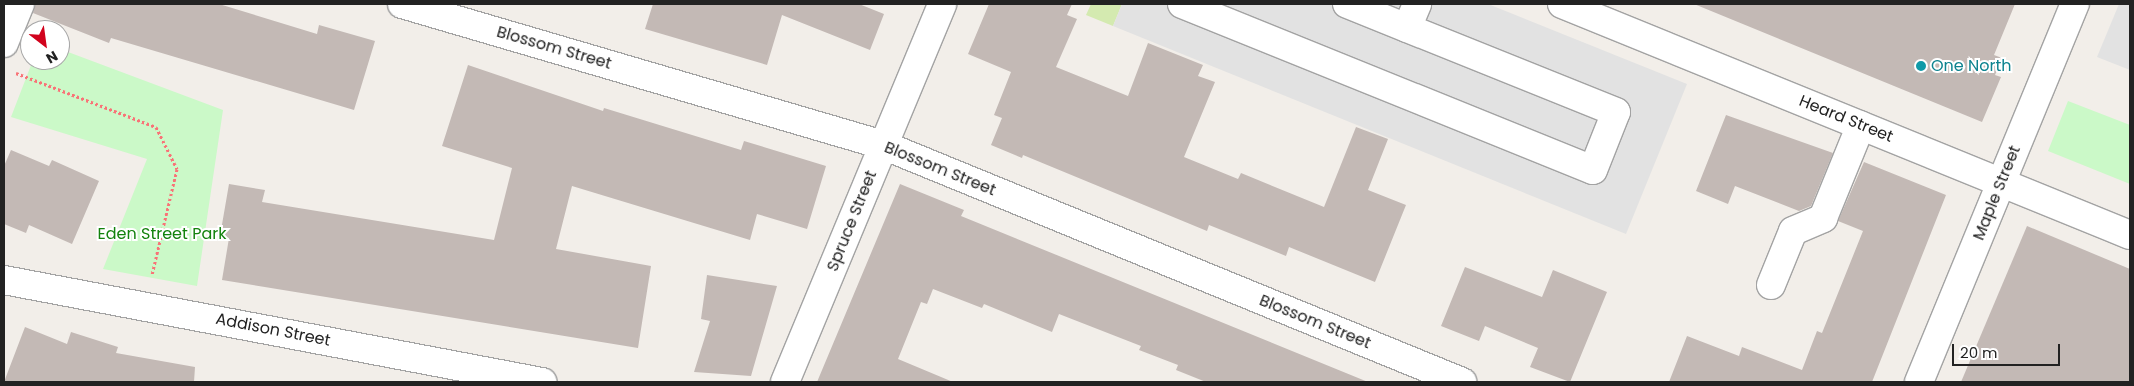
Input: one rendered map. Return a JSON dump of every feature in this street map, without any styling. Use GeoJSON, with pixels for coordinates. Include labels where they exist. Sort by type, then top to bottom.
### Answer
{"type":"FeatureCollection","features":[{"type":"Feature","properties":{"kind":"street"},"geometry":{"type":"LineString","coordinates":[[4,43],[20,4]]}},
{"type":"Feature","properties":{"kind":"street","name":"Blossom Street"},"geometry":{"type":"LineString","coordinates":[[402,4],[883,145],[1462,382]]}},
{"type":"Feature","properties":{"kind":"street","name":"Spruce Street"},"geometry":{"type":"LineString","coordinates":[[785,382],[942,4]]}},
{"type":"Feature","properties":{"kind":"street"},"geometry":{"type":"LineString","coordinates":[[1182,4],[1593,170],[1616,112],[1412,16],[1347,4]]}},
{"type":"Feature","properties":{"kind":"street","name":"Heard Street"},"geometry":{"type":"LineString","coordinates":[[1562,4],[1593,10],[1861,125],[2130,235]]}},
{"type":"Feature","properties":{"kind":"street","name":"Maple Street"},"geometry":{"type":"LineString","coordinates":[[1918,382],[2075,4]]}},
{"type":"Feature","properties":{"kind":"street"},"geometry":{"type":"LineString","coordinates":[[1772,285],[1793,231],[1823,218],[1861,125]]}},
{"type":"Feature","properties":{"kind":"street","name":"Addison Street"},"geometry":{"type":"LineString","coordinates":[[4,280],[145,305],[542,382]]}},
{"type":"Feature","properties":{"kind":"path"},"geometry":{"type":"LineString","coordinates":[[13,72],[156,127],[177,169],[145,305]]}},
{"type":"Feature","properties":{"kind":"green space"},"geometry":{"type":"Polygon","coordinates":[[[1091,4],[1122,4],[1113,26],[1086,15],[1091,4]]]}},
{"type":"Feature","properties":{"kind":"green space","name":"Eden Street Park"},"geometry":{"type":"Polygon","coordinates":[[[70,53],[223,110],[197,286],[103,269],[147,159],[11,117],[29,70],[70,70],[70,53]]]}},
{"type":"Feature","properties":{"kind":"green space"},"geometry":{"type":"Polygon","coordinates":[[[2068,101],[2130,125],[2130,184],[2048,151],[2068,101]]]}},
{"type":"Feature","properties":{"kind":"shaded area"},"geometry":{"type":"Polygon","coordinates":[[[1122,4],[1488,4],[1687,84],[1626,234],[1113,26],[1122,4]]]}},
{"type":"Feature","properties":{"kind":"shaded area"},"geometry":{"type":"Polygon","coordinates":[[[2119,4],[2130,4],[2130,70],[2097,57],[2119,4]]]}},
{"type":"Feature","properties":{"kind":"building"},"geometry":{"type":"Polygon","coordinates":[[[35,4],[219,4],[317,34],[319,25],[375,41],[354,110],[111,38],[109,43],[70,28],[70,20],[51,20],[33,13],[35,4]]]}},
{"type":"Feature","properties":{"kind":"building"},"geometry":{"type":"Polygon","coordinates":[[[653,4],[859,4],[884,14],[870,50],[782,15],[767,65],[645,29],[653,4]]]}},
{"type":"Feature","properties":{"kind":"building"},"geometry":{"type":"Polygon","coordinates":[[[989,4],[1072,4],[1067,15],[1077,19],[1056,67],[1128,96],[1148,43],[1203,65],[1198,76],[1215,82],[1184,157],[1238,179],[1241,173],[1324,207],[1356,127],[1388,139],[1368,190],[1406,205],[1375,282],[1289,247],[1286,256],[1209,225],[1207,231],[1023,155],[1022,158],[991,145],[1002,118],[994,115],[1011,72],[968,54],[989,4]]]}},
{"type":"Feature","properties":{"kind":"building","name":"One North"},"geometry":{"type":"Polygon","coordinates":[[[1694,4],[2015,4],[1994,55],[2002,58],[1995,75],[2001,77],[1982,122],[1694,4]]]}},
{"type":"Feature","properties":{"kind":"building"},"geometry":{"type":"Polygon","coordinates":[[[468,65],[603,111],[604,108],[741,150],[744,141],[826,166],[807,229],[757,214],[750,240],[572,186],[556,249],[651,266],[638,348],[222,280],[229,238],[220,236],[229,184],[265,190],[262,202],[494,240],[512,168],[442,146],[468,65]]]}},
{"type":"Feature","properties":{"kind":"building"},"geometry":{"type":"Polygon","coordinates":[[[1726,115],[1833,153],[1811,206],[1799,211],[1735,186],[1728,204],[1696,191],[1726,115]]]}},
{"type":"Feature","properties":{"kind":"building"},"geometry":{"type":"Polygon","coordinates":[[[11,150],[49,166],[52,160],[99,181],[72,244],[29,225],[26,233],[4,224],[4,166],[11,150]]]}},
{"type":"Feature","properties":{"kind":"building"},"geometry":{"type":"Polygon","coordinates":[[[1864,162],[1946,195],[1872,382],[1669,382],[1687,336],[1739,356],[1742,347],[1802,370],[1817,331],[1822,333],[1863,231],[1838,221],[1864,162]]]}},
{"type":"Feature","properties":{"kind":"building"},"geometry":{"type":"Polygon","coordinates":[[[900,184],[964,210],[961,216],[1368,382],[1206,382],[1176,370],[1178,365],[1139,350],[1141,346],[1059,314],[1052,332],[984,304],[982,308],[933,289],[927,304],[921,302],[898,359],[953,382],[817,382],[900,184]]]}},
{"type":"Feature","properties":{"kind":"building"},"geometry":{"type":"Polygon","coordinates":[[[2027,226],[2130,269],[2130,382],[1961,382],[2027,226]]]}},
{"type":"Feature","properties":{"kind":"building"},"geometry":{"type":"Polygon","coordinates":[[[1465,267],[1542,297],[1553,270],[1607,292],[1570,382],[1530,367],[1538,348],[1485,326],[1479,341],[1441,326],[1465,267]]]}},
{"type":"Feature","properties":{"kind":"building"},"geometry":{"type":"Polygon","coordinates":[[[707,275],[777,286],[751,376],[694,372],[710,321],[701,319],[707,275]]]}},
{"type":"Feature","properties":{"kind":"building"},"geometry":{"type":"Polygon","coordinates":[[[25,327],[67,344],[71,332],[118,347],[116,353],[195,367],[194,382],[4,382],[25,327]]]}},
{"type":"Feature","properties":{"kind":"place","name":"One North"},"geometry":{"type":"Point","coordinates":[1921,66]}}]}
